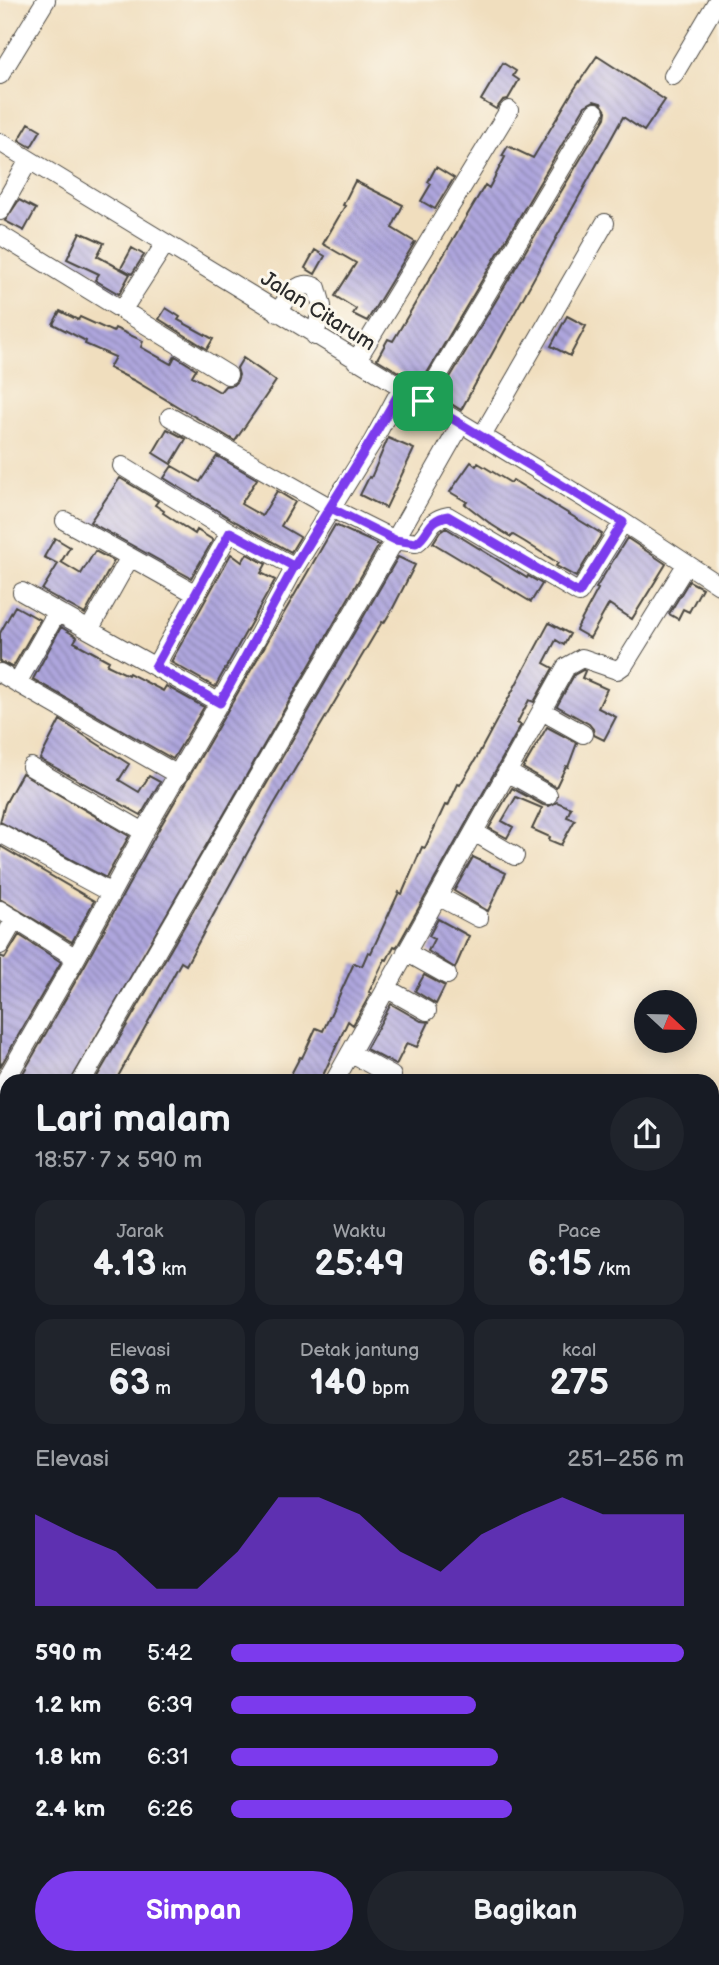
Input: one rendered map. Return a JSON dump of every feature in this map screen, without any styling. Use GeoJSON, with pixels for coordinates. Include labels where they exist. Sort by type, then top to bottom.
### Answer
{"type":"FeatureCollection","features":[{"type":"Feature","properties":{"kind":"street"},"geometry":{"type":"LineString","coordinates":[[0,75],[46,0]]}},
{"type":"Feature","properties":{"kind":"street"},"geometry":{"type":"LineString","coordinates":[[673,76],[718,0]]}},
{"type":"Feature","properties":{"kind":"street"},"geometry":{"type":"LineString","coordinates":[[356,361],[509,110]]}},
{"type":"Feature","properties":{"kind":"street"},"geometry":{"type":"LineString","coordinates":[[423,401],[595,111]]}},
{"type":"Feature","properties":{"kind":"street","name":"Jalan Citarum"},"geometry":{"type":"LineString","coordinates":[[0,142],[623,522],[685,565],[719,584]]}},
{"type":"Feature","properties":{"kind":"street"},"geometry":{"type":"LineString","coordinates":[[0,211],[29,160]]}},
{"type":"Feature","properties":{"kind":"street"},"geometry":{"type":"LineString","coordinates":[[482,436],[606,223]]}},
{"type":"Feature","properties":{"kind":"street"},"geometry":{"type":"LineString","coordinates":[[0,235],[228,375]]}},
{"type":"Feature","properties":{"kind":"street"},"geometry":{"type":"LineString","coordinates":[[123,309],[165,244]]}},
{"type":"Feature","properties":{"kind":"street"},"geometry":{"type":"LineString","coordinates":[[278,313],[296,288],[304,284],[317,288],[322,306],[315,336]]}},
{"type":"Feature","properties":{"kind":"street"},"geometry":{"type":"LineString","coordinates":[[9,1074],[295,567],[373,441],[401,389]]}},
{"type":"Feature","properties":{"kind":"street"},"geometry":{"type":"LineString","coordinates":[[170,417],[331,508],[395,540],[416,543],[421,540],[430,524],[439,517],[448,516],[579,593],[623,522]]}},
{"type":"Feature","properties":{"kind":"street"},"geometry":{"type":"LineString","coordinates":[[86,1074],[461,424]]}},
{"type":"Feature","properties":{"kind":"street"},"geometry":{"type":"LineString","coordinates":[[122,466],[230,532],[295,567]]}},
{"type":"Feature","properties":{"kind":"street"},"geometry":{"type":"LineString","coordinates":[[65,521],[196,594]]}},
{"type":"Feature","properties":{"kind":"street"},"geometry":{"type":"LineString","coordinates":[[155,667],[230,532]]}},
{"type":"Feature","properties":{"kind":"street"},"geometry":{"type":"LineString","coordinates":[[89,630],[130,557]]}},
{"type":"Feature","properties":{"kind":"street"},"geometry":{"type":"LineString","coordinates":[[338,1074],[566,667],[582,658],[617,670],[624,664],[685,565]]}},
{"type":"Feature","properties":{"kind":"street"},"geometry":{"type":"LineString","coordinates":[[22,592],[220,703]]}},
{"type":"Feature","properties":{"kind":"street"},"geometry":{"type":"LineString","coordinates":[[17,683],[57,612]]}},
{"type":"Feature","properties":{"kind":"street"},"geometry":{"type":"LineString","coordinates":[[0,673],[178,775]]}},
{"type":"Feature","properties":{"kind":"street"},"geometry":{"type":"LineString","coordinates":[[542,711],[583,734]]}},
{"type":"Feature","properties":{"kind":"street"},"geometry":{"type":"LineString","coordinates":[[31,767],[144,832]]}},
{"type":"Feature","properties":{"kind":"street"},"geometry":{"type":"LineString","coordinates":[[507,772],[548,795]]}},
{"type":"Feature","properties":{"kind":"street"},"geometry":{"type":"LineString","coordinates":[[474,832],[515,856]]}},
{"type":"Feature","properties":{"kind":"street"},"geometry":{"type":"LineString","coordinates":[[0,833],[111,892]]}},
{"type":"Feature","properties":{"kind":"street"},"geometry":{"type":"LineString","coordinates":[[438,896],[479,919]]}},
{"type":"Feature","properties":{"kind":"street"},"geometry":{"type":"LineString","coordinates":[[0,945],[7,915],[76,958]]}},
{"type":"Feature","properties":{"kind":"street"},"geometry":{"type":"LineString","coordinates":[[406,952],[447,975]]}},
{"type":"Feature","properties":{"kind":"street"},"geometry":{"type":"LineString","coordinates":[[386,988],[427,1011]]}},
{"type":"Feature","properties":{"kind":"street"},"geometry":{"type":"LineString","coordinates":[[350,1053],[388,1074]]}},
{"type":"Feature","properties":{"kind":"building"},"geometry":{"type":"Polygon","coordinates":[[[597,56],[665,100],[644,131],[623,117],[461,410],[439,396],[605,118],[606,111],[601,103],[594,101],[585,106],[420,385],[377,359],[388,339],[393,341],[485,185],[489,188],[508,146],[533,158],[597,56]]]}},
{"type":"Feature","properties":{"kind":"building"},"geometry":{"type":"Polygon","coordinates":[[[503,63],[516,71],[513,76],[519,80],[508,99],[503,100],[496,109],[481,100],[503,63]]]}},
{"type":"Feature","properties":{"kind":"building"},"geometry":{"type":"Polygon","coordinates":[[[29,123],[41,130],[31,147],[19,140],[29,123]]]}},
{"type":"Feature","properties":{"kind":"building"},"geometry":{"type":"Polygon","coordinates":[[[436,167],[454,178],[435,209],[421,201],[431,184],[428,182],[436,167]]]}},
{"type":"Feature","properties":{"kind":"building"},"geometry":{"type":"Polygon","coordinates":[[[355,181],[403,205],[392,228],[415,242],[367,321],[353,314],[356,309],[335,296],[356,263],[323,244],[345,206],[343,205],[355,181]]]}},
{"type":"Feature","properties":{"kind":"building"},"geometry":{"type":"Polygon","coordinates":[[[19,200],[36,209],[24,231],[5,221],[19,200]]]}},
{"type":"Feature","properties":{"kind":"building"},"geometry":{"type":"Polygon","coordinates":[[[80,232],[104,243],[97,256],[130,274],[119,294],[95,280],[99,274],[67,259],[80,232]]]}},
{"type":"Feature","properties":{"kind":"building"},"geometry":{"type":"Polygon","coordinates":[[[132,248],[144,255],[132,274],[121,268],[132,248]]]}},
{"type":"Feature","properties":{"kind":"building"},"geometry":{"type":"Polygon","coordinates":[[[315,250],[325,256],[315,274],[305,268],[315,250]]]}},
{"type":"Feature","properties":{"kind":"building"},"geometry":{"type":"Polygon","coordinates":[[[166,308],[180,317],[178,320],[213,339],[207,349],[159,319],[166,308]]]}},
{"type":"Feature","properties":{"kind":"building"},"geometry":{"type":"Polygon","coordinates":[[[60,311],[113,332],[115,328],[143,341],[141,347],[171,364],[175,356],[196,369],[192,376],[220,392],[225,386],[233,385],[237,381],[237,368],[243,358],[276,381],[235,441],[109,368],[115,357],[85,344],[86,341],[53,324],[60,311]]]}},
{"type":"Feature","properties":{"kind":"building"},"geometry":{"type":"Polygon","coordinates":[[[567,316],[586,326],[570,356],[551,346],[567,316]]]}},
{"type":"Feature","properties":{"kind":"building"},"geometry":{"type":"Polygon","coordinates":[[[167,429],[186,439],[171,464],[153,453],[167,429]]]}},
{"type":"Feature","properties":{"kind":"building"},"geometry":{"type":"Polygon","coordinates":[[[388,438],[414,449],[386,508],[360,495],[369,477],[371,478],[388,438]]]}},
{"type":"Feature","properties":{"kind":"building"},"geometry":{"type":"Polygon","coordinates":[[[217,456],[257,479],[241,504],[262,516],[277,491],[295,502],[281,526],[300,537],[291,552],[164,478],[172,466],[200,482],[217,456]]]}},
{"type":"Feature","properties":{"kind":"building"},"geometry":{"type":"Polygon","coordinates":[[[471,462],[476,466],[478,463],[511,483],[513,480],[602,534],[576,577],[556,566],[558,563],[525,542],[492,525],[465,504],[467,502],[450,492],[471,462]]]}},
{"type":"Feature","properties":{"kind":"building"},"geometry":{"type":"Polygon","coordinates":[[[120,478],[158,501],[155,505],[164,511],[163,513],[195,534],[197,530],[213,540],[191,578],[90,522],[120,478]]]}},
{"type":"Feature","properties":{"kind":"building"},"geometry":{"type":"Polygon","coordinates":[[[335,525],[379,545],[75,1074],[23,1074],[160,827],[335,525]]]}},
{"type":"Feature","properties":{"kind":"building"},"geometry":{"type":"Polygon","coordinates":[[[446,528],[527,578],[528,576],[542,584],[531,602],[433,543],[446,528]]]}},
{"type":"Feature","properties":{"kind":"building"},"geometry":{"type":"Polygon","coordinates":[[[55,538],[70,547],[61,562],[81,574],[95,551],[114,561],[85,614],[42,590],[58,564],[44,557],[55,538]]]}},
{"type":"Feature","properties":{"kind":"building"},"geometry":{"type":"Polygon","coordinates":[[[627,538],[666,564],[632,619],[609,604],[590,638],[576,630],[598,589],[596,588],[627,538]]]}},
{"type":"Feature","properties":{"kind":"building"},"geometry":{"type":"Polygon","coordinates":[[[231,554],[242,562],[247,554],[266,564],[261,573],[275,580],[215,687],[171,662],[231,554]]]}},
{"type":"Feature","properties":{"kind":"building"},"geometry":{"type":"Polygon","coordinates":[[[398,557],[415,565],[393,608],[384,623],[382,622],[273,806],[186,965],[181,962],[119,1074],[99,1074],[398,557]]]}},
{"type":"Feature","properties":{"kind":"building"},"geometry":{"type":"Polygon","coordinates":[[[689,581],[702,588],[689,612],[683,609],[678,619],[669,614],[689,581]]]}},
{"type":"Feature","properties":{"kind":"building"},"geometry":{"type":"Polygon","coordinates":[[[15,606],[40,620],[13,667],[0,662],[0,633],[15,606]]]}},
{"type":"Feature","properties":{"kind":"building"},"geometry":{"type":"Polygon","coordinates":[[[549,623],[570,634],[564,645],[556,640],[544,663],[553,668],[534,702],[529,700],[517,723],[521,725],[398,945],[394,946],[387,960],[385,959],[369,992],[371,993],[353,1025],[348,1021],[324,1074],[291,1074],[316,1028],[323,1031],[354,963],[362,966],[368,952],[371,953],[399,892],[402,894],[422,847],[425,848],[445,805],[448,806],[458,784],[460,785],[549,623]]]}},
{"type":"Feature","properties":{"kind":"building"},"geometry":{"type":"Polygon","coordinates":[[[61,627],[77,637],[74,642],[109,661],[107,665],[163,691],[166,686],[204,707],[173,759],[33,679],[61,627]]]}},
{"type":"Feature","properties":{"kind":"building"},"geometry":{"type":"Polygon","coordinates":[[[585,671],[582,678],[607,689],[598,708],[616,717],[604,740],[594,735],[589,724],[557,706],[574,675],[585,671]]]}},
{"type":"Feature","properties":{"kind":"building"},"geometry":{"type":"Polygon","coordinates":[[[60,720],[129,764],[119,780],[139,792],[149,776],[160,782],[141,815],[40,759],[60,720]]]}},
{"type":"Feature","properties":{"kind":"building"},"geometry":{"type":"Polygon","coordinates":[[[547,727],[577,743],[568,767],[566,766],[556,787],[523,768],[547,727]]]}},
{"type":"Feature","properties":{"kind":"building"},"geometry":{"type":"Polygon","coordinates":[[[22,773],[129,836],[106,878],[0,822],[5,804],[22,773]]]}},
{"type":"Feature","properties":{"kind":"building"},"geometry":{"type":"Polygon","coordinates":[[[512,788],[543,805],[549,806],[557,802],[571,808],[567,817],[575,820],[561,845],[532,829],[542,808],[516,797],[502,821],[513,827],[507,838],[489,828],[512,788]]]}},
{"type":"Feature","properties":{"kind":"building"},"geometry":{"type":"Polygon","coordinates":[[[0,846],[94,901],[72,942],[0,899],[0,846]]]}},
{"type":"Feature","properties":{"kind":"building"},"geometry":{"type":"Polygon","coordinates":[[[473,857],[506,873],[488,911],[454,891],[473,857]]]}},
{"type":"Feature","properties":{"kind":"building"},"geometry":{"type":"Polygon","coordinates":[[[438,919],[469,936],[455,968],[428,951],[434,939],[429,936],[438,919]]]}},
{"type":"Feature","properties":{"kind":"building"},"geometry":{"type":"Polygon","coordinates":[[[19,935],[61,962],[0,1067],[0,956],[5,958],[19,935]]]}},
{"type":"Feature","properties":{"kind":"building"},"geometry":{"type":"Polygon","coordinates":[[[424,975],[445,986],[436,1004],[415,991],[424,975]]]}},
{"type":"Feature","properties":{"kind":"building"},"geometry":{"type":"Polygon","coordinates":[[[391,1004],[421,1021],[429,1022],[417,1047],[407,1043],[396,1065],[366,1049],[391,1004]]]}},
{"type":"Feature","properties":{"kind":"route"},"geometry":{"type":"LineString","coordinates":[[423,401],[401,389],[373,441],[331,508],[295,567],[220,703],[155,667],[230,532],[295,567],[331,508],[395,540],[416,543],[421,540],[430,524],[439,517],[448,516],[475,529],[579,593],[623,522],[423,401]]}}]}
